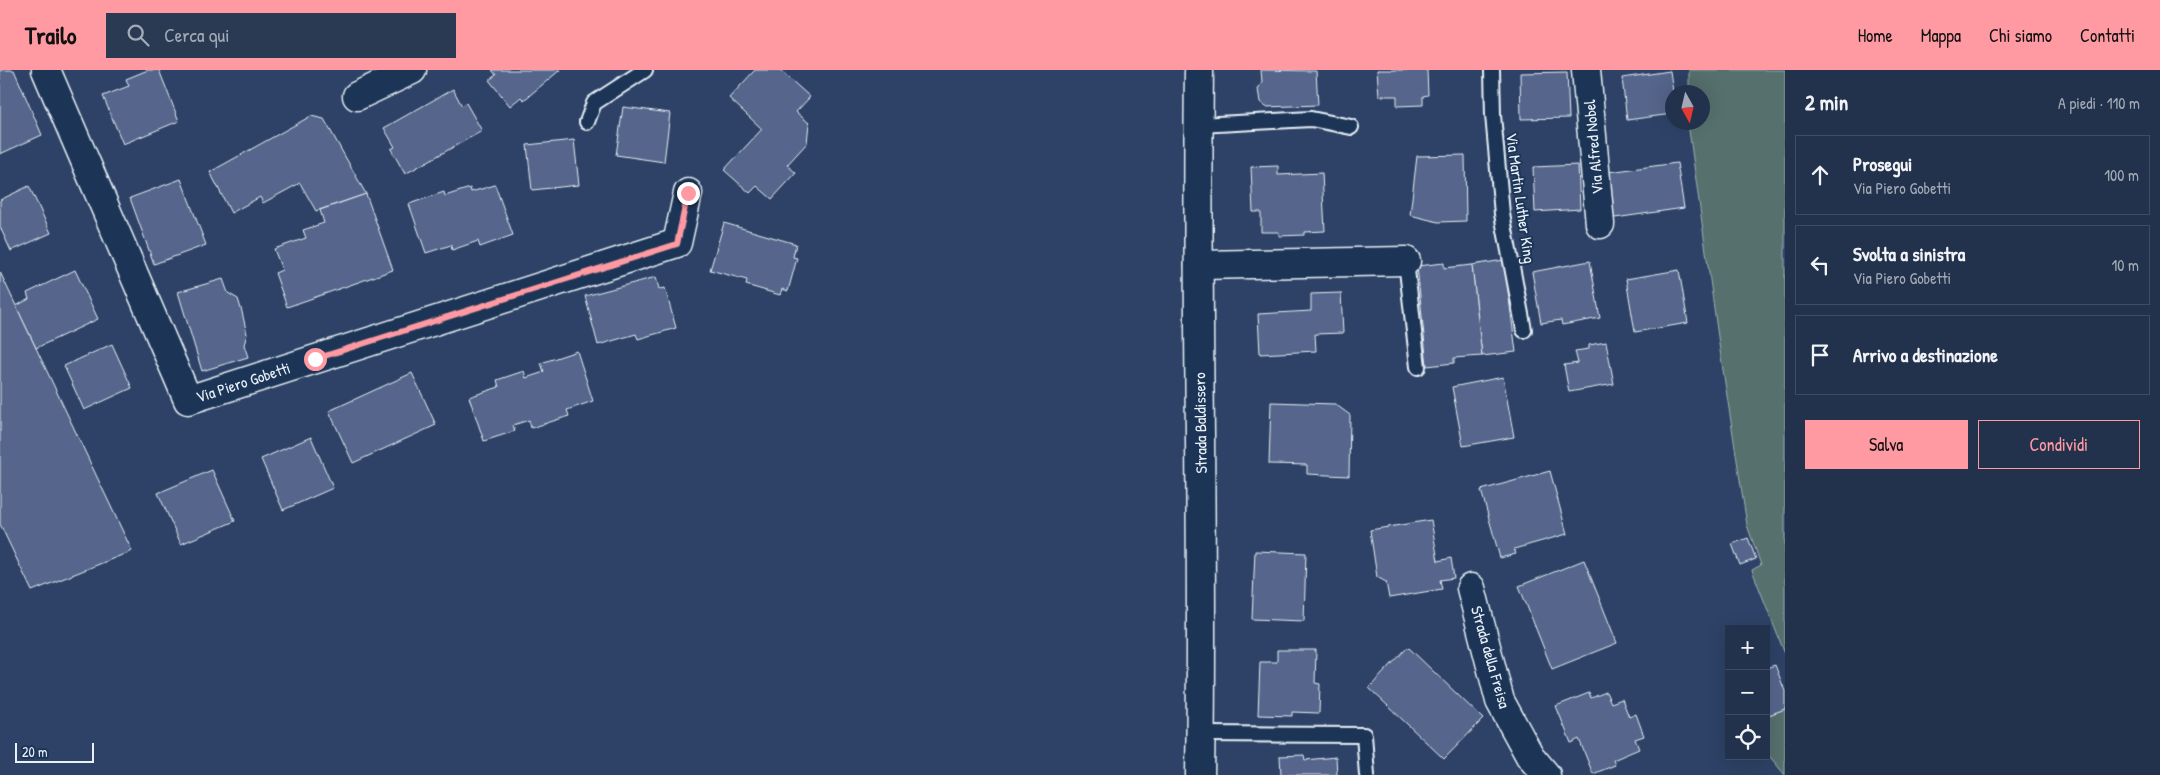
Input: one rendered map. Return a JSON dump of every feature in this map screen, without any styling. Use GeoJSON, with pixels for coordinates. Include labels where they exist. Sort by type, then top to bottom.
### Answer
{"type":"FeatureCollection","features":[{"type":"Feature","properties":{"kind":"street","name":"Via Piero Gobetti"},"geometry":{"type":"LineString","coordinates":[[46,70],[188,400],[677,244],[688,193]]}},
{"type":"Feature","properties":{"kind":"street"},"geometry":{"type":"LineString","coordinates":[[356,96],[412,70]]}},
{"type":"Feature","properties":{"kind":"street","name":"Strada Baldissero"},"geometry":{"type":"LineString","coordinates":[[1199,70],[1202,636],[1200,775]]}},
{"type":"Feature","properties":{"kind":"street","name":"Via Alfred Nobel"},"geometry":{"type":"LineString","coordinates":[[1586,70],[1600,224]]}},
{"type":"Feature","properties":{"kind":"street"},"geometry":{"type":"LineString","coordinates":[[1199,265],[1406,261]]}},
{"type":"Feature","properties":{"kind":"street","name":"Strada della Freisa"},"geometry":{"type":"LineString","coordinates":[[1471,588],[1500,701],[1530,756],[1546,775]]}},
{"type":"Feature","properties":{"kind":"lane"},"geometry":{"type":"LineString","coordinates":[[587,122],[594,102],[645,70]]}},
{"type":"Feature","properties":{"kind":"lane","name":"Via Martin Luther King"},"geometry":{"type":"LineString","coordinates":[[1492,70],[1493,115],[1502,214],[1524,330]]}},
{"type":"Feature","properties":{"kind":"lane"},"geometry":{"type":"LineString","coordinates":[[1199,125],[1311,119],[1351,127]]}},
{"type":"Feature","properties":{"kind":"lane"},"geometry":{"type":"LineString","coordinates":[[1406,261],[1418,366]]}},
{"type":"Feature","properties":{"kind":"lane"},"geometry":{"type":"LineString","coordinates":[[1201,734],[1364,735],[1367,775]]}},
{"type":"Feature","properties":{"kind":"green space"},"geometry":{"type":"Polygon","coordinates":[[[1689,70],[1785,70],[1785,654],[1752,570],[1761,565],[1747,525],[1689,130],[1710,130],[1710,85],[1689,85],[1689,70]]]}},
{"type":"Feature","properties":{"kind":"green space"},"geometry":{"type":"Polygon","coordinates":[[[1785,709],[1785,775],[1770,757],[1770,715],[1785,709]]]}},
{"type":"Feature","properties":{"kind":"building"},"geometry":{"type":"Polygon","coordinates":[[[0,70],[14,70],[42,135],[0,154],[0,70]]]}},
{"type":"Feature","properties":{"kind":"building"},"geometry":{"type":"Polygon","coordinates":[[[148,70],[159,70],[179,121],[123,144],[103,96],[129,86],[126,79],[148,70]]]}},
{"type":"Feature","properties":{"kind":"building"},"geometry":{"type":"Polygon","coordinates":[[[492,70],[560,70],[524,100],[521,97],[510,106],[489,80],[496,75],[492,70]]]}},
{"type":"Feature","properties":{"kind":"building"},"geometry":{"type":"Polygon","coordinates":[[[755,70],[780,70],[810,97],[796,112],[809,123],[807,143],[787,165],[796,173],[772,199],[757,186],[750,193],[724,170],[762,129],[729,98],[755,70]]]}},
{"type":"Feature","properties":{"kind":"building"},"geometry":{"type":"Polygon","coordinates":[[[1261,70],[1316,71],[1318,105],[1266,107],[1260,102],[1258,89],[1262,82],[1261,70]]]}},
{"type":"Feature","properties":{"kind":"building"},"geometry":{"type":"Polygon","coordinates":[[[1377,70],[1427,70],[1428,95],[1423,96],[1423,105],[1397,106],[1397,96],[1379,96],[1377,70]]]}},
{"type":"Feature","properties":{"kind":"building"},"geometry":{"type":"Polygon","coordinates":[[[1670,71],[1672,85],[1665,85],[1665,115],[1627,120],[1622,78],[1670,71]]]}},
{"type":"Feature","properties":{"kind":"building"},"geometry":{"type":"Polygon","coordinates":[[[1567,72],[1569,118],[1521,119],[1520,73],[1567,72]]]}},
{"type":"Feature","properties":{"kind":"building"},"geometry":{"type":"Polygon","coordinates":[[[453,89],[462,106],[466,103],[482,131],[405,174],[391,149],[395,147],[384,128],[453,89]]]}},
{"type":"Feature","properties":{"kind":"building"},"geometry":{"type":"Polygon","coordinates":[[[623,107],[670,113],[664,162],[616,155],[623,107]]]}},
{"type":"Feature","properties":{"kind":"building"},"geometry":{"type":"Polygon","coordinates":[[[311,116],[324,119],[366,194],[316,211],[300,183],[263,203],[260,197],[231,213],[210,172],[311,116]]]}},
{"type":"Feature","properties":{"kind":"building"},"geometry":{"type":"Polygon","coordinates":[[[574,140],[579,185],[532,190],[527,145],[574,140]]]}},
{"type":"Feature","properties":{"kind":"building"},"geometry":{"type":"Polygon","coordinates":[[[1465,155],[1466,221],[1438,222],[1410,215],[1417,156],[1465,155]]]}},
{"type":"Feature","properties":{"kind":"building"},"geometry":{"type":"Polygon","coordinates":[[[1677,163],[1684,208],[1608,219],[1601,173],[1677,163]]]}},
{"type":"Feature","properties":{"kind":"building"},"geometry":{"type":"Polygon","coordinates":[[[1578,165],[1580,209],[1535,212],[1533,167],[1578,165]]]}},
{"type":"Feature","properties":{"kind":"building"},"geometry":{"type":"Polygon","coordinates":[[[1278,166],[1278,175],[1322,173],[1325,231],[1304,232],[1304,235],[1279,236],[1279,232],[1261,232],[1261,212],[1253,212],[1251,167],[1278,166]]]}},
{"type":"Feature","properties":{"kind":"building"},"geometry":{"type":"Polygon","coordinates":[[[181,179],[206,245],[154,264],[130,198],[181,179]]]}},
{"type":"Feature","properties":{"kind":"building"},"geometry":{"type":"Polygon","coordinates":[[[495,185],[513,235],[480,247],[478,241],[452,250],[451,245],[426,253],[409,204],[444,192],[445,196],[470,188],[471,192],[495,185]]]}},
{"type":"Feature","properties":{"kind":"building"},"geometry":{"type":"Polygon","coordinates":[[[29,186],[51,233],[11,251],[0,227],[0,200],[29,186]]]}},
{"type":"Feature","properties":{"kind":"building"},"geometry":{"type":"Polygon","coordinates":[[[366,194],[393,270],[287,307],[275,273],[282,270],[274,249],[306,238],[303,230],[324,223],[320,210],[366,194]]]}},
{"type":"Feature","properties":{"kind":"building"},"geometry":{"type":"Polygon","coordinates":[[[724,223],[796,244],[793,257],[797,258],[788,291],[782,289],[780,295],[746,285],[747,280],[710,270],[724,223]]]}},
{"type":"Feature","properties":{"kind":"building"},"geometry":{"type":"Polygon","coordinates":[[[1504,260],[1516,352],[1482,356],[1472,265],[1504,260]]]}},
{"type":"Feature","properties":{"kind":"building"},"geometry":{"type":"Polygon","coordinates":[[[1590,261],[1600,318],[1562,325],[1561,320],[1541,323],[1532,272],[1590,261]]]}},
{"type":"Feature","properties":{"kind":"building"},"geometry":{"type":"Polygon","coordinates":[[[1444,263],[1444,268],[1472,265],[1482,356],[1454,358],[1454,363],[1427,366],[1417,266],[1444,263]]]}},
{"type":"Feature","properties":{"kind":"building"},"geometry":{"type":"Polygon","coordinates":[[[75,270],[98,319],[36,348],[16,306],[29,299],[27,293],[75,270]]]}},
{"type":"Feature","properties":{"kind":"building"},"geometry":{"type":"Polygon","coordinates":[[[1679,270],[1688,323],[1635,332],[1626,279],[1679,270]]]}},
{"type":"Feature","properties":{"kind":"building"},"geometry":{"type":"Polygon","coordinates":[[[0,272],[132,551],[32,591],[0,524],[0,272]]]}},
{"type":"Feature","properties":{"kind":"building"},"geometry":{"type":"Polygon","coordinates":[[[656,277],[659,289],[665,288],[676,328],[638,339],[636,334],[598,345],[585,296],[656,277]]]}},
{"type":"Feature","properties":{"kind":"building"},"geometry":{"type":"Polygon","coordinates":[[[223,279],[228,293],[238,299],[247,334],[244,345],[248,357],[202,371],[178,292],[223,279]]]}},
{"type":"Feature","properties":{"kind":"building"},"geometry":{"type":"Polygon","coordinates":[[[1341,293],[1343,333],[1315,334],[1316,351],[1260,354],[1258,314],[1311,311],[1311,294],[1341,293]]]}},
{"type":"Feature","properties":{"kind":"building"},"geometry":{"type":"Polygon","coordinates":[[[1606,342],[1614,384],[1569,392],[1564,365],[1578,363],[1575,351],[1589,349],[1589,345],[1606,342]]]}},
{"type":"Feature","properties":{"kind":"building"},"geometry":{"type":"Polygon","coordinates":[[[112,344],[132,388],[84,410],[64,366],[112,344]]]}},
{"type":"Feature","properties":{"kind":"building"},"geometry":{"type":"Polygon","coordinates":[[[577,351],[593,401],[567,410],[569,416],[531,428],[529,420],[513,425],[515,431],[484,441],[469,397],[499,387],[497,380],[524,371],[526,378],[544,372],[541,363],[577,351]]]}},
{"type":"Feature","properties":{"kind":"building"},"geometry":{"type":"Polygon","coordinates":[[[412,373],[436,425],[353,463],[329,411],[412,373]]]}},
{"type":"Feature","properties":{"kind":"building"},"geometry":{"type":"Polygon","coordinates":[[[1503,377],[1514,437],[1463,446],[1452,387],[1503,377]]]}},
{"type":"Feature","properties":{"kind":"building"},"geometry":{"type":"Polygon","coordinates":[[[1271,402],[1335,404],[1350,415],[1349,476],[1307,474],[1307,465],[1269,464],[1271,402]]]}},
{"type":"Feature","properties":{"kind":"building"},"geometry":{"type":"Polygon","coordinates":[[[311,437],[333,488],[283,510],[261,459],[311,437]]]}},
{"type":"Feature","properties":{"kind":"building"},"geometry":{"type":"Polygon","coordinates":[[[212,470],[235,521],[181,544],[158,493],[212,470]]]}},
{"type":"Feature","properties":{"kind":"building"},"geometry":{"type":"Polygon","coordinates":[[[1550,471],[1567,534],[1514,549],[1516,554],[1500,558],[1481,490],[1550,471]]]}},
{"type":"Feature","properties":{"kind":"building"},"geometry":{"type":"Polygon","coordinates":[[[1431,520],[1438,561],[1451,558],[1454,578],[1440,580],[1442,589],[1389,598],[1386,582],[1377,577],[1370,530],[1431,520]]]}},
{"type":"Feature","properties":{"kind":"building"},"geometry":{"type":"Polygon","coordinates":[[[1748,538],[1756,559],[1740,565],[1732,544],[1748,538]]]}},
{"type":"Feature","properties":{"kind":"building"},"geometry":{"type":"Polygon","coordinates":[[[1255,551],[1306,553],[1304,621],[1252,619],[1255,551]]]}},
{"type":"Feature","properties":{"kind":"building"},"geometry":{"type":"Polygon","coordinates":[[[1584,560],[1617,643],[1552,669],[1519,586],[1584,560]]]}},
{"type":"Feature","properties":{"kind":"building"},"geometry":{"type":"Polygon","coordinates":[[[1408,647],[1483,719],[1444,759],[1369,688],[1408,647]]]}},
{"type":"Feature","properties":{"kind":"building"},"geometry":{"type":"Polygon","coordinates":[[[1277,650],[1316,650],[1315,683],[1320,684],[1319,713],[1292,712],[1292,716],[1258,715],[1260,662],[1277,662],[1277,650]]]}},
{"type":"Feature","properties":{"kind":"building"},"geometry":{"type":"Polygon","coordinates":[[[1775,665],[1785,691],[1785,709],[1770,715],[1770,670],[1770,667],[1775,665]]]}},
{"type":"Feature","properties":{"kind":"building"},"geometry":{"type":"Polygon","coordinates":[[[1606,692],[1611,703],[1622,699],[1629,717],[1636,714],[1644,736],[1635,739],[1639,749],[1613,760],[1615,765],[1593,774],[1579,739],[1571,743],[1556,706],[1589,693],[1591,698],[1606,692]]]}},
{"type":"Feature","properties":{"kind":"building"},"geometry":{"type":"Polygon","coordinates":[[[1304,755],[1305,760],[1336,757],[1337,775],[1281,775],[1280,756],[1304,755]]]}},
{"type":"Feature","properties":{"kind":"route"},"geometry":{"type":"LineString","coordinates":[[315,359],[677,244],[688,193]]}}]}
